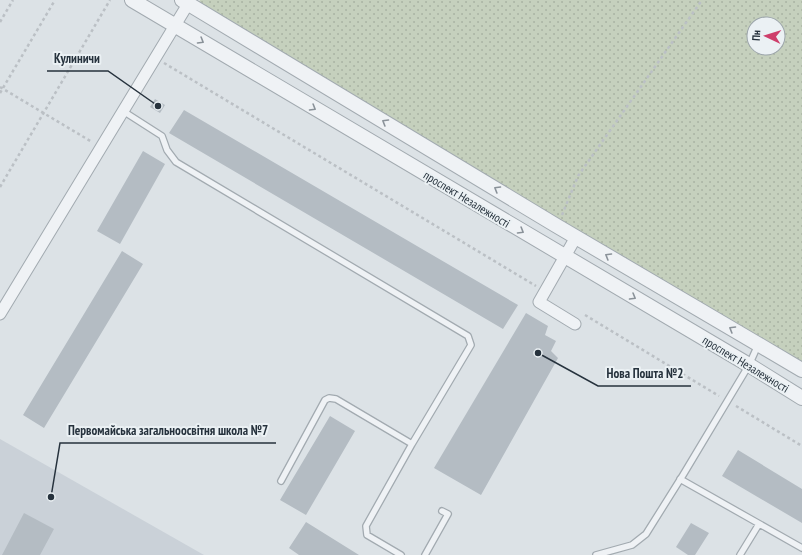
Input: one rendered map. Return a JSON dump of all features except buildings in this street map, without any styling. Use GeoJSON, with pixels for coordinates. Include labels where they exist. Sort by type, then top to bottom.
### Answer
{"type":"FeatureCollection","features":[{"type":"Feature","properties":{"kind":"street","name":"проспект Незалежності"},"geometry":{"type":"LineString","coordinates":[[132,0],[749,365],[802,398]]}},
{"type":"Feature","properties":{"kind":"street","name":"проспект Незалежності"},"geometry":{"type":"LineString","coordinates":[[188,4],[557,226],[802,370]]}},
{"type":"Feature","properties":{"kind":"street"},"geometry":{"type":"LineString","coordinates":[[0,314],[188,4]]}},
{"type":"Feature","properties":{"kind":"street"},"geometry":{"type":"LineString","coordinates":[[575,324],[539,302],[576,237]]}},
{"type":"Feature","properties":{"kind":"lane"},"geometry":{"type":"LineString","coordinates":[[123,110],[162,136],[167,150],[176,162],[468,336],[471,345],[412,444],[366,526],[367,535],[401,555]]}},
{"type":"Feature","properties":{"kind":"lane"},"geometry":{"type":"LineString","coordinates":[[596,555],[632,545],[646,534],[749,365],[758,345]]}},
{"type":"Feature","properties":{"kind":"lane"},"geometry":{"type":"LineString","coordinates":[[281,481],[325,400],[329,398],[336,399],[412,444]]}},
{"type":"Feature","properties":{"kind":"lane"},"geometry":{"type":"LineString","coordinates":[[680,479],[802,548]]}},
{"type":"Feature","properties":{"kind":"lane"},"geometry":{"type":"LineString","coordinates":[[425,555],[448,514],[442,511]]}},
{"type":"Feature","properties":{"kind":"lane"},"geometry":{"type":"LineString","coordinates":[[740,555],[759,524]]}},
{"type":"Feature","properties":{"kind":"path"},"geometry":{"type":"LineString","coordinates":[[0,22],[13,0]]}},
{"type":"Feature","properties":{"kind":"path"},"geometry":{"type":"LineString","coordinates":[[0,93],[1,88],[55,0]]}},
{"type":"Feature","properties":{"kind":"path"},"geometry":{"type":"LineString","coordinates":[[0,186],[110,0]]}},
{"type":"Feature","properties":{"kind":"path"},"geometry":{"type":"LineString","coordinates":[[557,226],[578,176],[702,0]]}},
{"type":"Feature","properties":{"kind":"path"},"geometry":{"type":"LineString","coordinates":[[155,58],[545,292]]}},
{"type":"Feature","properties":{"kind":"path"},"geometry":{"type":"LineString","coordinates":[[1,88],[101,147]]}},
{"type":"Feature","properties":{"kind":"path"},"geometry":{"type":"LineString","coordinates":[[579,312],[802,446]]}},
{"type":"Feature","properties":{"kind":"shaded area"},"geometry":{"type":"Polygon","coordinates":[[[0,439],[204,555],[0,555],[0,439]]]}},
{"type":"Feature","properties":{"kind":"green space"},"geometry":{"type":"Polygon","coordinates":[[[200,0],[802,0],[802,366],[195,8],[200,0]]]}},
{"type":"Feature","properties":{"kind":"place","name":"Кулиничи"},"geometry":{"type":"Point","coordinates":[158,106]}},
{"type":"Feature","properties":{"kind":"place","name":"Нова Пошта №2"},"geometry":{"type":"Point","coordinates":[538,353]}},
{"type":"Feature","properties":{"kind":"place","name":"Первомайська загальноосвітня школа №7"},"geometry":{"type":"Point","coordinates":[51,497]}}]}
